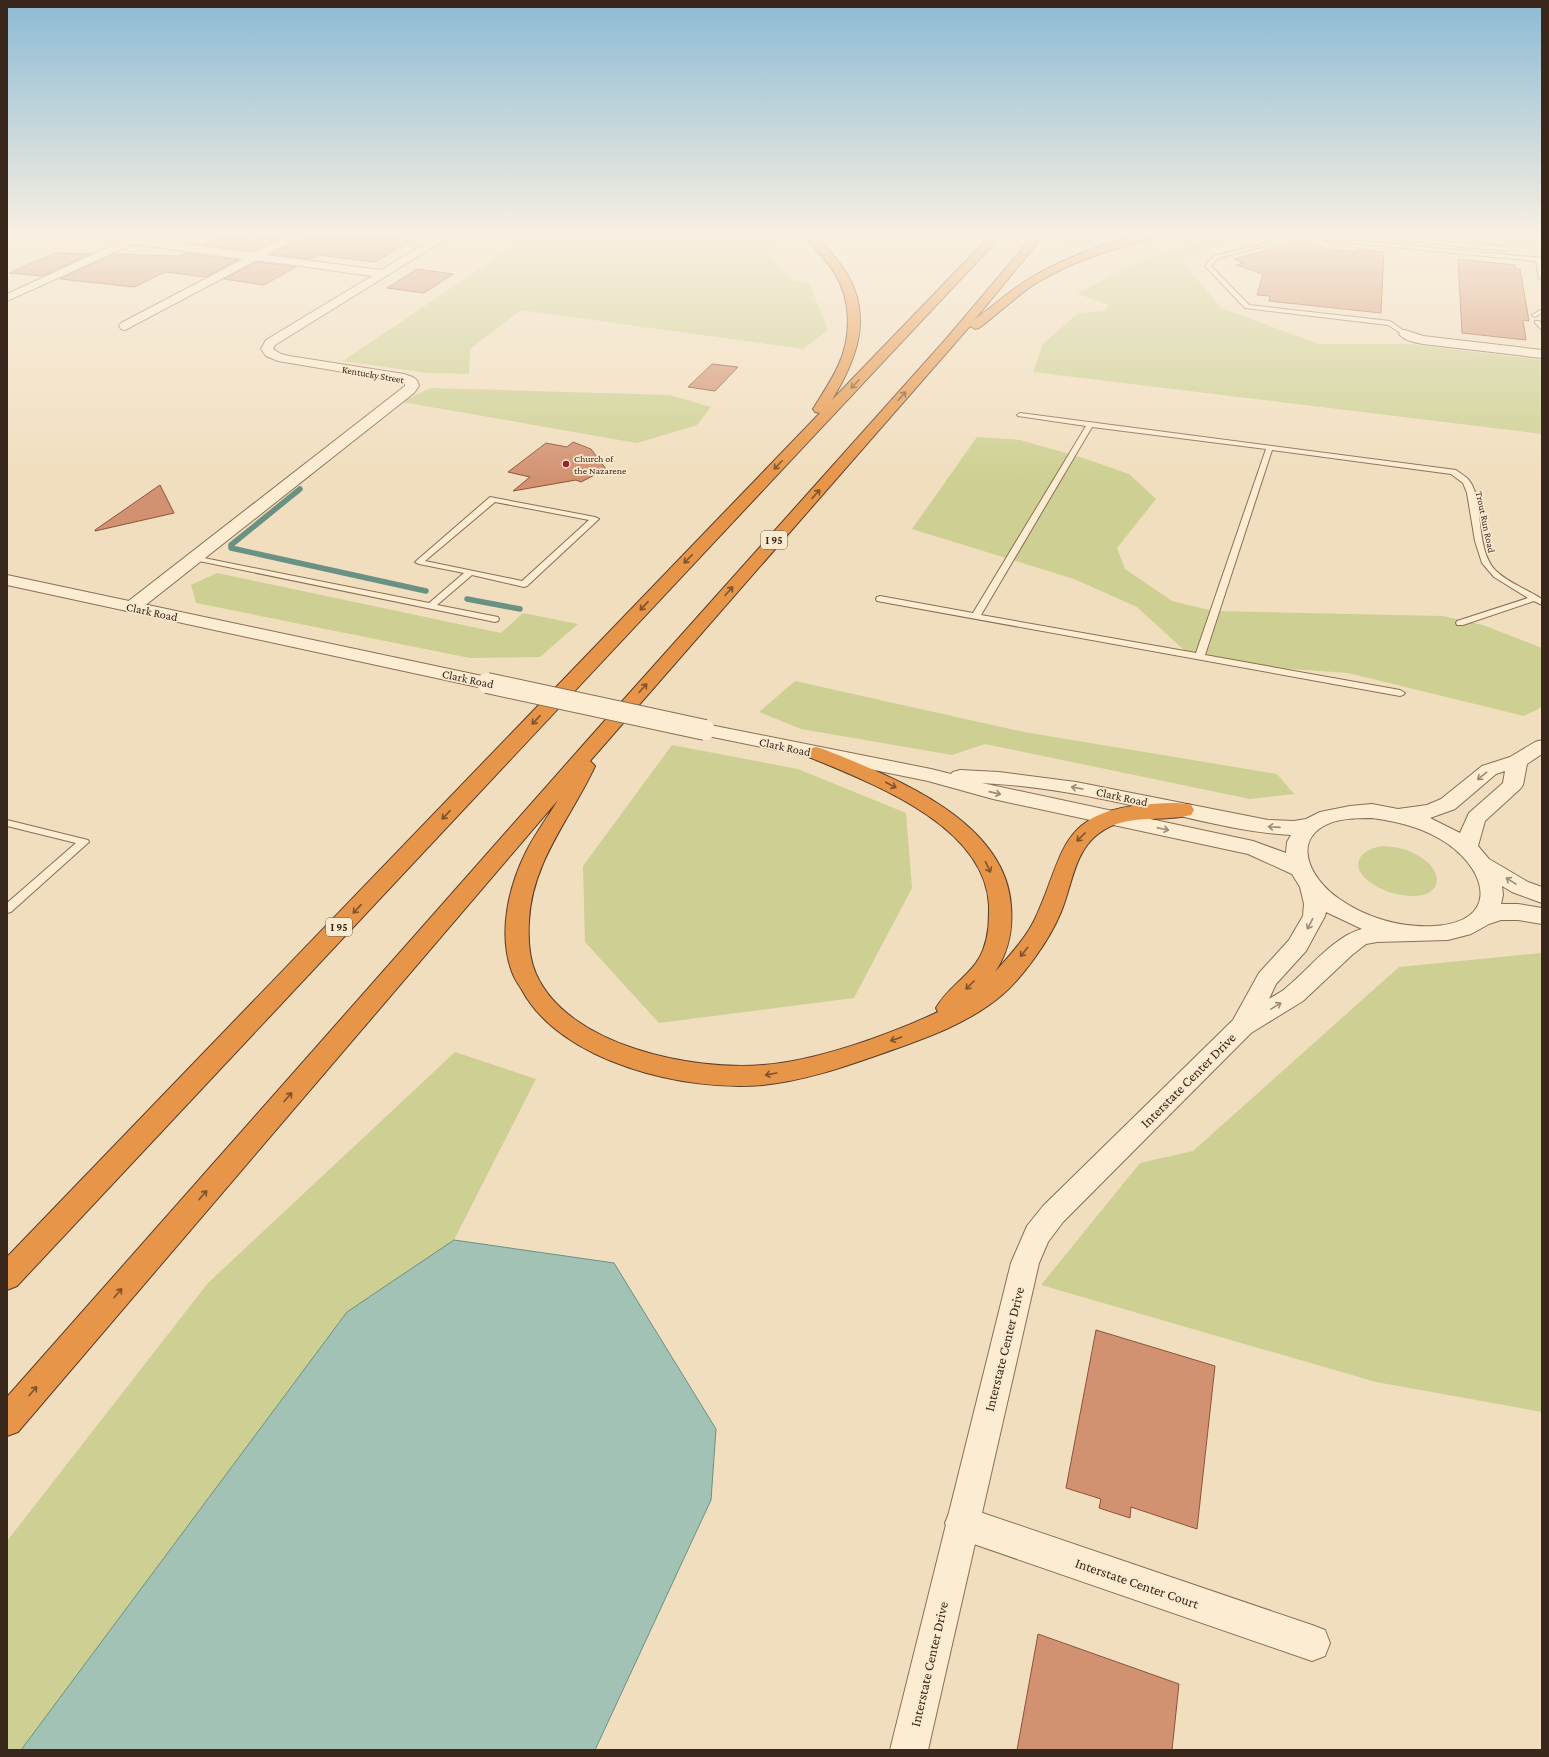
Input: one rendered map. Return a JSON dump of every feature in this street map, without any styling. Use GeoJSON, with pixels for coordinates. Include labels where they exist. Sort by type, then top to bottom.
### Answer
{"type":"FeatureCollection","features":[{"type":"Feature","properties":{"kind":"highway"},"geometry":{"type":"LineString","coordinates":[[805,437],[849,355],[853,326],[852,316]]}},
{"type":"Feature","properties":{"kind":"highway","name":"I 95"},"geometry":{"type":"LineString","coordinates":[[7,1277],[920,316]]}},
{"type":"Feature","properties":{"kind":"highway","name":"I 95"},"geometry":{"type":"LineString","coordinates":[[7,1421],[599,739],[972,316]]}},
{"type":"Feature","properties":{"kind":"highway"},"geometry":{"type":"LineString","coordinates":[[950,342],[987,316]]}},
{"type":"Feature","properties":{"kind":"highway"},"geometry":{"type":"LineString","coordinates":[[599,739],[566,805],[543,840],[529,870],[520,901],[517,931],[519,954],[525,974],[539,1000],[564,1024],[589,1040],[623,1055],[665,1068],[709,1075],[762,1075],[816,1066],[927,1029],[965,1008],[996,986],[1028,946],[1045,921],[1077,841],[1091,828],[1111,818],[1142,812],[1184,810]]}},
{"type":"Feature","properties":{"kind":"highway"},"geometry":{"type":"LineString","coordinates":[[816,753],[880,779],[915,797],[956,825],[978,849],[985,860],[998,888],[1002,920],[993,955],[976,979],[927,1029]]}},
{"type":"Feature","properties":{"kind":"street"},"geometry":{"type":"LineString","coordinates":[[125,326],[144,316]]}},
{"type":"Feature","properties":{"kind":"street","name":"Kentucky Street"},"geometry":{"type":"LineString","coordinates":[[132,607],[409,390],[412,386],[411,381],[399,377],[289,360],[276,357],[269,353],[266,349],[270,343],[314,316]]}},
{"type":"Feature","properties":{"kind":"street"},"geometry":{"type":"LineString","coordinates":[[1405,334],[1416,331],[1542,347]]}},
{"type":"Feature","properties":{"kind":"street"},"geometry":{"type":"LineString","coordinates":[[1405,334],[1410,337],[1423,340],[1542,354]]}},
{"type":"Feature","properties":{"kind":"street","name":"Clark Road"},"geometry":{"type":"LineString","coordinates":[[7,580],[705,730],[931,775],[993,793],[1253,848],[1276,857],[1305,878],[1329,903],[1354,918],[1382,928],[1411,934]]}},
{"type":"Feature","properties":{"kind":"street"},"geometry":{"type":"LineString","coordinates":[[1397,815],[1431,811],[1448,804],[1489,770],[1517,761],[1542,746]]}},
{"type":"Feature","properties":{"kind":"street"},"geometry":{"type":"LineString","coordinates":[[1467,848],[1471,830],[1476,818],[1513,786],[1517,761]]}},
{"type":"Feature","properties":{"kind":"street","name":"Clark Road"},"geometry":{"type":"LineString","coordinates":[[931,775],[989,776],[1034,780],[1268,827],[1294,828],[1312,824]]}},
{"type":"Feature","properties":{"kind":"street"},"geometry":{"type":"LineString","coordinates":[[1312,824],[1329,816],[1349,812],[1372,811],[1397,815],[1423,823],[1446,834],[1467,848],[1482,864],[1492,883],[1492,902],[1481,918]]}},
{"type":"Feature","properties":{"kind":"street","name":"Interstate Center Drive"},"geometry":{"type":"LineString","coordinates":[[1242,1026],[1267,979],[1298,945],[1314,916],[1315,904],[1296,852],[1300,836],[1312,824]]}},
{"type":"Feature","properties":{"kind":"street"},"geometry":{"type":"LineString","coordinates":[[1482,864],[1520,887],[1542,896]]}},
{"type":"Feature","properties":{"kind":"street"},"geometry":{"type":"LineString","coordinates":[[1411,934],[1439,934],[1463,928],[1481,918],[1500,912],[1518,912],[1542,916]]}},
{"type":"Feature","properties":{"kind":"street","name":"Interstate Center Drive"},"geometry":{"type":"LineString","coordinates":[[909,1750],[1025,1263],[1037,1235],[1053,1214],[1242,1026],[1294,994],[1344,949],[1359,938],[1377,934],[1411,934]]}},
{"type":"Feature","properties":{"kind":"street","name":"Interstate Center Court"},"geometry":{"type":"LineString","coordinates":[[962,1523],[1312,1643]]}},
{"type":"Feature","properties":{"kind":"lane"},"geometry":{"type":"LineString","coordinates":[[1327,316],[1390,323],[1405,334]]}},
{"type":"Feature","properties":{"kind":"lane"},"geometry":{"type":"LineString","coordinates":[[1537,322],[1542,328]]}},
{"type":"Feature","properties":{"kind":"lane"},"geometry":{"type":"LineString","coordinates":[[1020,415],[1270,447],[1200,656]]}},
{"type":"Feature","properties":{"kind":"lane"},"geometry":{"type":"LineString","coordinates":[[976,616],[1090,424]]}},
{"type":"Feature","properties":{"kind":"lane","name":"Trout Run Road"},"geometry":{"type":"LineString","coordinates":[[1270,447],[1453,472],[1467,482],[1474,508],[1483,558],[1492,572],[1539,600]]}},
{"type":"Feature","properties":{"kind":"lane"},"geometry":{"type":"LineString","coordinates":[[493,498],[596,519],[524,584],[470,572],[419,562],[493,498]]}},
{"type":"Feature","properties":{"kind":"lane"},"geometry":{"type":"LineString","coordinates":[[194,558],[495,619]]}},
{"type":"Feature","properties":{"kind":"lane"},"geometry":{"type":"LineString","coordinates":[[431,606],[470,572]]}},
{"type":"Feature","properties":{"kind":"lane"},"geometry":{"type":"LineString","coordinates":[[880,599],[1400,693]]}},
{"type":"Feature","properties":{"kind":"lane"},"geometry":{"type":"LineString","coordinates":[[1460,623],[1539,600]]}},
{"type":"Feature","properties":{"kind":"lane"},"geometry":{"type":"LineString","coordinates":[[7,823],[84,842],[7,909]]}},
{"type":"Feature","properties":{"kind":"green space"},"geometry":{"type":"Polygon","coordinates":[[[410,316],[513,316],[470,349],[469,374],[427,373],[343,361],[410,316]]]}},
{"type":"Feature","properties":{"kind":"green space"},"geometry":{"type":"Polygon","coordinates":[[[564,316],[822,316],[828,330],[803,349],[564,316]]]}},
{"type":"Feature","properties":{"kind":"green space"},"geometry":{"type":"Polygon","coordinates":[[[1075,316],[1243,316],[1319,344],[1409,344],[1542,360],[1542,434],[1033,372],[1043,344],[1075,316]]]}},
{"type":"Feature","properties":{"kind":"green space"},"geometry":{"type":"Polygon","coordinates":[[[430,388],[670,395],[711,407],[697,425],[637,443],[402,402],[430,388]]]}},
{"type":"Feature","properties":{"kind":"green space"},"geometry":{"type":"Polygon","coordinates":[[[977,437],[1020,440],[1083,458],[1129,474],[1156,499],[1117,548],[1125,569],[1172,601],[1214,611],[1443,616],[1483,625],[1542,648],[1542,707],[1524,716],[1348,673],[1236,665],[1185,651],[1137,607],[1074,579],[912,529],[977,437]]]}},
{"type":"Feature","properties":{"kind":"green space"},"geometry":{"type":"Polygon","coordinates":[[[217,573],[501,633],[523,613],[578,624],[540,657],[470,658],[196,603],[191,585],[217,573]]]}},
{"type":"Feature","properties":{"kind":"green space"},"geometry":{"type":"Polygon","coordinates":[[[795,681],[1024,732],[1277,774],[1294,794],[1250,799],[985,744],[952,755],[801,729],[759,712],[795,681]]]}},
{"type":"Feature","properties":{"kind":"green space"},"geometry":{"type":"Polygon","coordinates":[[[672,745],[798,769],[906,813],[912,888],[854,998],[659,1023],[585,942],[583,866],[672,745]]]}},
{"type":"Feature","properties":{"kind":"green space"},"geometry":{"type":"Polygon","coordinates":[[[1382,846],[1408,851],[1430,864],[1437,878],[1433,889],[1420,896],[1406,896],[1386,891],[1369,882],[1359,870],[1358,864],[1360,858],[1364,853],[1382,846]]]}},
{"type":"Feature","properties":{"kind":"green space"},"geometry":{"type":"Polygon","coordinates":[[[1542,953],[1542,1412],[1376,1382],[1041,1285],[1140,1163],[1193,1151],[1399,967],[1542,953]]]}},
{"type":"Feature","properties":{"kind":"green space"},"geometry":{"type":"Polygon","coordinates":[[[455,1052],[536,1079],[454,1240],[347,1313],[21,1750],[7,1750],[7,1541],[208,1283],[455,1052]]]}},
{"type":"Feature","properties":{"kind":"shaded area"},"geometry":{"type":"Polygon","coordinates":[[[454,1240],[614,1263],[716,1429],[711,1500],[595,1750],[21,1750],[347,1312],[454,1240]]]}},
{"type":"Feature","properties":{"kind":"building"},"geometry":{"type":"Polygon","coordinates":[[[1461,316],[1528,316],[1529,321],[1523,320],[1526,340],[1462,333],[1461,316]]]}},
{"type":"Feature","properties":{"kind":"building"},"geometry":{"type":"Polygon","coordinates":[[[712,364],[738,367],[715,391],[688,387],[712,364]]]}},
{"type":"Feature","properties":{"kind":"building","name":"Church of the Nazarene"},"geometry":{"type":"Polygon","coordinates":[[[573,442],[591,449],[606,469],[581,482],[576,480],[513,491],[530,477],[508,472],[546,443],[567,447],[573,442]]]}},
{"type":"Feature","properties":{"kind":"building"},"geometry":{"type":"Polygon","coordinates":[[[160,485],[174,513],[95,531],[95,530],[160,485]]]}},
{"type":"Feature","properties":{"kind":"building"},"geometry":{"type":"Polygon","coordinates":[[[1096,1330],[1215,1366],[1197,1529],[1131,1507],[1130,1518],[1099,1508],[1101,1499],[1066,1488],[1096,1330]]]}},
{"type":"Feature","properties":{"kind":"building"},"geometry":{"type":"Polygon","coordinates":[[[1038,1634],[1179,1684],[1172,1750],[1017,1750],[1038,1634]]]}},
{"type":"Feature","properties":{"kind":"waterway"},"geometry":{"type":"LineString","coordinates":[[300,489],[231,545],[231,548],[426,591]]}},
{"type":"Feature","properties":{"kind":"waterway"},"geometry":{"type":"LineString","coordinates":[[467,599],[520,609]]}},
{"type":"Feature","properties":{"kind":"place","name":"Church of the Nazarene"},"geometry":{"type":"Point","coordinates":[566,464]}}]}
